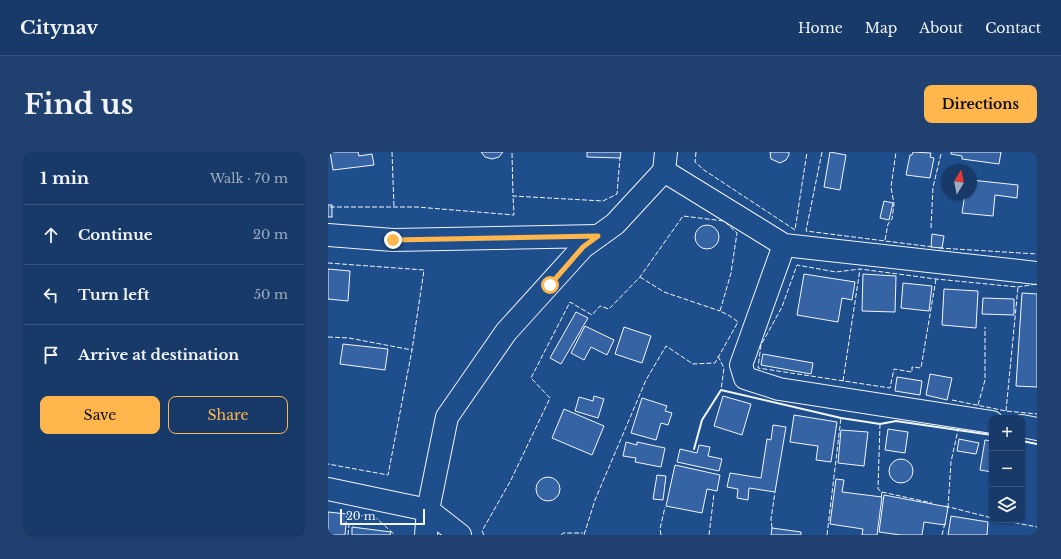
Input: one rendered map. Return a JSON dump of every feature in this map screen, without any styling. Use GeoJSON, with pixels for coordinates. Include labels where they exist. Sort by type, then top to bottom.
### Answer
{"type":"FeatureCollection","features":[{"type":"Feature","properties":{"kind":"street"},"geometry":{"type":"LineString","coordinates":[[426,535],[428,510],[448,416],[506,332],[583,247],[615,224],[665,162],[784,245],[1037,273]]}},
{"type":"Feature","properties":{"kind":"street"},"geometry":{"type":"LineString","coordinates":[[328,235],[393,240],[598,236]]}},
{"type":"Feature","properties":{"kind":"street"},"geometry":{"type":"LineString","coordinates":[[784,245],[741,365],[745,378],[779,389],[989,422]]}},
{"type":"Feature","properties":{"kind":"street"},"geometry":{"type":"LineString","coordinates":[[1025,427],[1037,429]]}},
{"type":"Feature","properties":{"kind":"street"},"geometry":{"type":"LineString","coordinates":[[328,489],[428,510],[460,535]]}},
{"type":"Feature","properties":{"kind":"building"},"geometry":{"type":"Polygon","coordinates":[[[330,152],[358,152],[359,156],[372,154],[374,165],[333,170],[330,152]]]}},
{"type":"Feature","properties":{"kind":"building"},"geometry":{"type":"Polygon","coordinates":[[[481,152],[503,152],[499,157],[492,159],[485,157],[481,152]]]}},
{"type":"Feature","properties":{"kind":"building"},"geometry":{"type":"Polygon","coordinates":[[[587,152],[621,152],[620,158],[587,157],[587,152]]]}},
{"type":"Feature","properties":{"kind":"building"},"geometry":{"type":"Polygon","coordinates":[[[770,152],[789,152],[789,155],[786,160],[780,163],[771,159],[770,152]]]}},
{"type":"Feature","properties":{"kind":"building"},"geometry":{"type":"Polygon","coordinates":[[[830,152],[846,155],[840,190],[824,187],[830,152]]]}},
{"type":"Feature","properties":{"kind":"building"},"geometry":{"type":"Polygon","coordinates":[[[913,152],[931,153],[930,157],[934,158],[930,178],[906,175],[910,155],[912,155],[913,152]]]}},
{"type":"Feature","properties":{"kind":"building"},"geometry":{"type":"Polygon","coordinates":[[[951,152],[1001,152],[999,164],[962,159],[962,156],[951,154],[951,152]]]}},
{"type":"Feature","properties":{"kind":"building"},"geometry":{"type":"Polygon","coordinates":[[[977,181],[1018,185],[1017,198],[995,195],[993,216],[962,213],[964,200],[977,200],[977,181]]]}},
{"type":"Feature","properties":{"kind":"building"},"geometry":{"type":"Polygon","coordinates":[[[884,201],[893,203],[889,220],[880,218],[884,201]]]}},
{"type":"Feature","properties":{"kind":"building"},"geometry":{"type":"Polygon","coordinates":[[[328,205],[332,205],[332,217],[328,217],[328,205]]]}},
{"type":"Feature","properties":{"kind":"building"},"geometry":{"type":"Polygon","coordinates":[[[707,225],[712,226],[718,232],[718,242],[712,248],[707,249],[702,248],[696,242],[695,237],[696,232],[702,226],[707,225]]]}},
{"type":"Feature","properties":{"kind":"building"},"geometry":{"type":"Polygon","coordinates":[[[932,234],[944,236],[942,248],[931,247],[932,234]]]}},
{"type":"Feature","properties":{"kind":"building"},"geometry":{"type":"Polygon","coordinates":[[[328,269],[350,271],[348,301],[328,299],[328,269]]]}},
{"type":"Feature","properties":{"kind":"building"},"geometry":{"type":"Polygon","coordinates":[[[804,274],[855,282],[852,300],[842,298],[838,322],[797,315],[804,274]]]}},
{"type":"Feature","properties":{"kind":"building"},"geometry":{"type":"Polygon","coordinates":[[[863,274],[896,276],[895,312],[862,311],[863,274]]]}},
{"type":"Feature","properties":{"kind":"building"},"geometry":{"type":"Polygon","coordinates":[[[903,283],[932,286],[929,311],[901,308],[903,283]]]}},
{"type":"Feature","properties":{"kind":"building"},"geometry":{"type":"Polygon","coordinates":[[[944,289],[978,291],[976,328],[942,325],[944,289]]]}},
{"type":"Feature","properties":{"kind":"building"},"geometry":{"type":"Polygon","coordinates":[[[1022,293],[1037,294],[1037,387],[1016,386],[1022,293]]]}},
{"type":"Feature","properties":{"kind":"building"},"geometry":{"type":"Polygon","coordinates":[[[983,298],[1014,299],[1014,315],[982,314],[983,298]]]}},
{"type":"Feature","properties":{"kind":"building"},"geometry":{"type":"Polygon","coordinates":[[[576,312],[588,318],[561,364],[550,358],[576,312]]]}},
{"type":"Feature","properties":{"kind":"building"},"geometry":{"type":"Polygon","coordinates":[[[585,326],[614,340],[607,355],[591,347],[584,360],[571,353],[585,326]]]}},
{"type":"Feature","properties":{"kind":"building"},"geometry":{"type":"Polygon","coordinates":[[[624,327],[651,336],[642,363],[615,354],[624,327]]]}},
{"type":"Feature","properties":{"kind":"building"},"geometry":{"type":"Polygon","coordinates":[[[343,344],[388,349],[385,370],[340,364],[343,344]]]}},
{"type":"Feature","properties":{"kind":"building"},"geometry":{"type":"Polygon","coordinates":[[[763,354],[813,363],[811,374],[761,365],[763,354]]]}},
{"type":"Feature","properties":{"kind":"building"},"geometry":{"type":"Polygon","coordinates":[[[930,374],[952,378],[947,400],[926,395],[930,374]]]}},
{"type":"Feature","properties":{"kind":"building"},"geometry":{"type":"Polygon","coordinates":[[[897,377],[922,381],[920,395],[895,391],[897,377]]]}},
{"type":"Feature","properties":{"kind":"building"},"geometry":{"type":"Polygon","coordinates":[[[594,396],[604,399],[598,418],[575,411],[579,397],[593,401],[594,396]]]}},
{"type":"Feature","properties":{"kind":"building"},"geometry":{"type":"Polygon","coordinates":[[[723,396],[751,404],[742,435],[714,426],[723,396]]]}},
{"type":"Feature","properties":{"kind":"building"},"geometry":{"type":"Polygon","coordinates":[[[642,398],[667,406],[665,411],[672,413],[668,425],[661,423],[656,440],[631,433],[642,398]]]}},
{"type":"Feature","properties":{"kind":"building"},"geometry":{"type":"Polygon","coordinates":[[[564,409],[604,426],[592,455],[552,438],[564,409]]]}},
{"type":"Feature","properties":{"kind":"building"},"geometry":{"type":"Polygon","coordinates":[[[794,415],[837,422],[831,462],[816,460],[818,446],[790,442],[794,415]]]}},
{"type":"Feature","properties":{"kind":"building"},"geometry":{"type":"Polygon","coordinates":[[[773,425],[786,427],[775,492],[749,488],[748,500],[737,498],[738,489],[727,487],[730,473],[761,478],[767,439],[771,440],[773,425]]]}},
{"type":"Feature","properties":{"kind":"building"},"geometry":{"type":"Polygon","coordinates":[[[888,429],[908,432],[905,453],[885,450],[888,429]]]}},
{"type":"Feature","properties":{"kind":"building"},"geometry":{"type":"Polygon","coordinates":[[[841,430],[868,432],[864,466],[838,463],[841,430]]]}},
{"type":"Feature","properties":{"kind":"building"},"geometry":{"type":"Polygon","coordinates":[[[959,439],[979,443],[976,454],[957,451],[959,439]]]}},
{"type":"Feature","properties":{"kind":"building"},"geometry":{"type":"Polygon","coordinates":[[[985,440],[989,441],[989,472],[980,470],[985,440]]]}},
{"type":"Feature","properties":{"kind":"building"},"geometry":{"type":"Polygon","coordinates":[[[626,442],[637,445],[637,442],[665,448],[661,467],[635,462],[636,458],[623,456],[626,442]]]}},
{"type":"Feature","properties":{"kind":"building"},"geometry":{"type":"Polygon","coordinates":[[[699,445],[710,447],[708,456],[722,459],[719,471],[677,462],[680,449],[697,453],[699,445]]]}},
{"type":"Feature","properties":{"kind":"building"},"geometry":{"type":"Polygon","coordinates":[[[901,459],[906,460],[912,466],[912,476],[906,482],[901,483],[896,482],[890,476],[889,471],[890,466],[896,460],[901,459]]]}},
{"type":"Feature","properties":{"kind":"building"},"geometry":{"type":"Polygon","coordinates":[[[675,465],[720,475],[717,491],[707,489],[702,513],[666,506],[675,465]]]}},
{"type":"Feature","properties":{"kind":"building"},"geometry":{"type":"Polygon","coordinates":[[[657,475],[666,476],[663,500],[653,499],[657,475]]]}},
{"type":"Feature","properties":{"kind":"building"},"geometry":{"type":"Polygon","coordinates":[[[548,477],[553,478],[559,484],[559,494],[553,500],[548,501],[543,500],[537,494],[536,489],[537,484],[543,478],[548,477]]]}},
{"type":"Feature","properties":{"kind":"building"},"geometry":{"type":"Polygon","coordinates":[[[836,479],[844,480],[842,492],[882,497],[877,535],[862,535],[863,529],[830,524],[836,479]]]}},
{"type":"Feature","properties":{"kind":"building"},"geometry":{"type":"Polygon","coordinates":[[[884,495],[948,507],[945,525],[924,522],[922,535],[901,535],[879,532],[884,495]]]}},
{"type":"Feature","properties":{"kind":"building"},"geometry":{"type":"Polygon","coordinates":[[[328,512],[347,514],[345,535],[328,535],[328,512]]]}},
{"type":"Feature","properties":{"kind":"building"},"geometry":{"type":"Polygon","coordinates":[[[951,516],[988,522],[987,535],[948,535],[951,516]]]}},
{"type":"Feature","properties":{"kind":"building"},"geometry":{"type":"Polygon","coordinates":[[[352,527],[391,532],[390,535],[352,535],[352,527]]]}},
{"type":"Feature","properties":{"kind":"building"},"geometry":{"type":"Polygon","coordinates":[[[772,528],[801,532],[801,535],[771,535],[772,528]]]}},
{"type":"Feature","properties":{"kind":"fence"},"geometry":{"type":"LineString","coordinates":[[392,152],[394,207]]}},
{"type":"Feature","properties":{"kind":"fence"},"geometry":{"type":"LineString","coordinates":[[696,152],[695,162],[704,170],[795,230],[807,152]]}},
{"type":"Feature","properties":{"kind":"fence"},"geometry":{"type":"LineString","coordinates":[[822,152],[806,231],[933,247]]}},
{"type":"Feature","properties":{"kind":"fence"},"geometry":{"type":"LineString","coordinates":[[885,240],[888,224],[892,219],[894,204],[891,187],[896,152]]}},
{"type":"Feature","properties":{"kind":"fence"},"geometry":{"type":"LineString","coordinates":[[512,153],[513,196],[603,201],[617,194],[620,157]]}},
{"type":"Feature","properties":{"kind":"fence"},"geometry":{"type":"LineString","coordinates":[[931,228],[933,187],[941,154]]}},
{"type":"Feature","properties":{"kind":"fence"},"geometry":{"type":"LineString","coordinates":[[330,207],[417,207],[514,215],[513,196]]}},
{"type":"Feature","properties":{"kind":"fence"},"geometry":{"type":"LineString","coordinates":[[484,535],[482,531],[511,480],[550,398],[531,378],[570,302],[592,315],[600,306],[609,309],[640,277],[683,216],[724,221],[737,233],[731,273],[720,311],[738,322],[715,363],[693,364],[666,346],[646,380],[595,500],[584,535]]}},
{"type":"Feature","properties":{"kind":"fence"},"geometry":{"type":"LineString","coordinates":[[939,248],[1037,254]]}},
{"type":"Feature","properties":{"kind":"fence"},"geometry":{"type":"LineString","coordinates":[[328,263],[424,270],[412,350],[388,475],[328,464]]}},
{"type":"Feature","properties":{"kind":"fence"},"geometry":{"type":"LineString","coordinates":[[936,279],[921,368],[912,367],[912,372],[894,369],[890,388],[758,368],[761,345],[782,307],[797,265],[836,272],[860,269],[936,279],[1018,287],[1037,284]]}},
{"type":"Feature","properties":{"kind":"fence"},"geometry":{"type":"LineString","coordinates":[[843,381],[860,269]]}},
{"type":"Feature","properties":{"kind":"fence"},"geometry":{"type":"LineString","coordinates":[[640,277],[664,292],[720,311]]}},
{"type":"Feature","properties":{"kind":"fence"},"geometry":{"type":"LineString","coordinates":[[1006,411],[1018,287]]}},
{"type":"Feature","properties":{"kind":"fence"},"geometry":{"type":"LineString","coordinates":[[978,405],[985,380],[985,327]]}},
{"type":"Feature","properties":{"kind":"fence"},"geometry":{"type":"LineString","coordinates":[[328,337],[349,338],[412,350]]}},
{"type":"Feature","properties":{"kind":"fence"},"geometry":{"type":"LineString","coordinates":[[718,356],[724,368],[721,390]]}},
{"type":"Feature","properties":{"kind":"fence"},"geometry":{"type":"LineString","coordinates":[[952,400],[1006,411],[1037,414]]}},
{"type":"Feature","properties":{"kind":"fence"},"geometry":{"type":"LineString","coordinates":[[827,535],[841,418]]}},
{"type":"Feature","properties":{"kind":"fence"},"geometry":{"type":"LineString","coordinates":[[880,424],[878,489],[882,492],[881,499]]}},
{"type":"Feature","properties":{"kind":"fence"},"geometry":{"type":"LineString","coordinates":[[948,508],[951,462],[958,430]]}},
{"type":"Feature","properties":{"kind":"fence"},"geometry":{"type":"LineString","coordinates":[[772,528],[771,519],[775,492]]}},
{"type":"Feature","properties":{"kind":"fence"},"geometry":{"type":"LineString","coordinates":[[882,492],[932,503]]}},
{"type":"Feature","properties":{"kind":"fence"},"geometry":{"type":"LineString","coordinates":[[709,535],[714,494]]}},
{"type":"Feature","properties":{"kind":"fence"},"geometry":{"type":"LineString","coordinates":[[945,506],[989,517]]}},
{"type":"Feature","properties":{"kind":"fence"},"geometry":{"type":"LineString","coordinates":[[661,535],[660,529],[665,507]]}},
{"type":"Feature","properties":{"kind":"fence"},"geometry":{"type":"LineString","coordinates":[[346,514],[375,517],[395,535]]}},
{"type":"Feature","properties":{"kind":"fence"},"geometry":{"type":"LineString","coordinates":[[348,535],[350,514]]}},
{"type":"Feature","properties":{"kind":"fence"},"geometry":{"type":"LineString","coordinates":[[942,535],[945,523]]}},
{"type":"Feature","properties":{"kind":"fence"},"geometry":{"type":"LineString","coordinates":[[1016,523],[1037,527]]}},
{"type":"Feature","properties":{"kind":"fence"},"geometry":{"type":"LineString","coordinates":[[561,535],[563,533],[583,533]]}},
{"type":"Feature","properties":{"kind":"wall"},"geometry":{"type":"LineString","coordinates":[[694,449],[702,420],[721,390],[841,418],[880,424],[896,421],[989,435]]}},
{"type":"Feature","properties":{"kind":"wall"},"geometry":{"type":"LineString","coordinates":[[1025,442],[1037,444]]}},
{"type":"Feature","properties":{"kind":"route"},"geometry":{"type":"LineString","coordinates":[[393,240],[598,236],[583,247],[550,285]]}}]}
